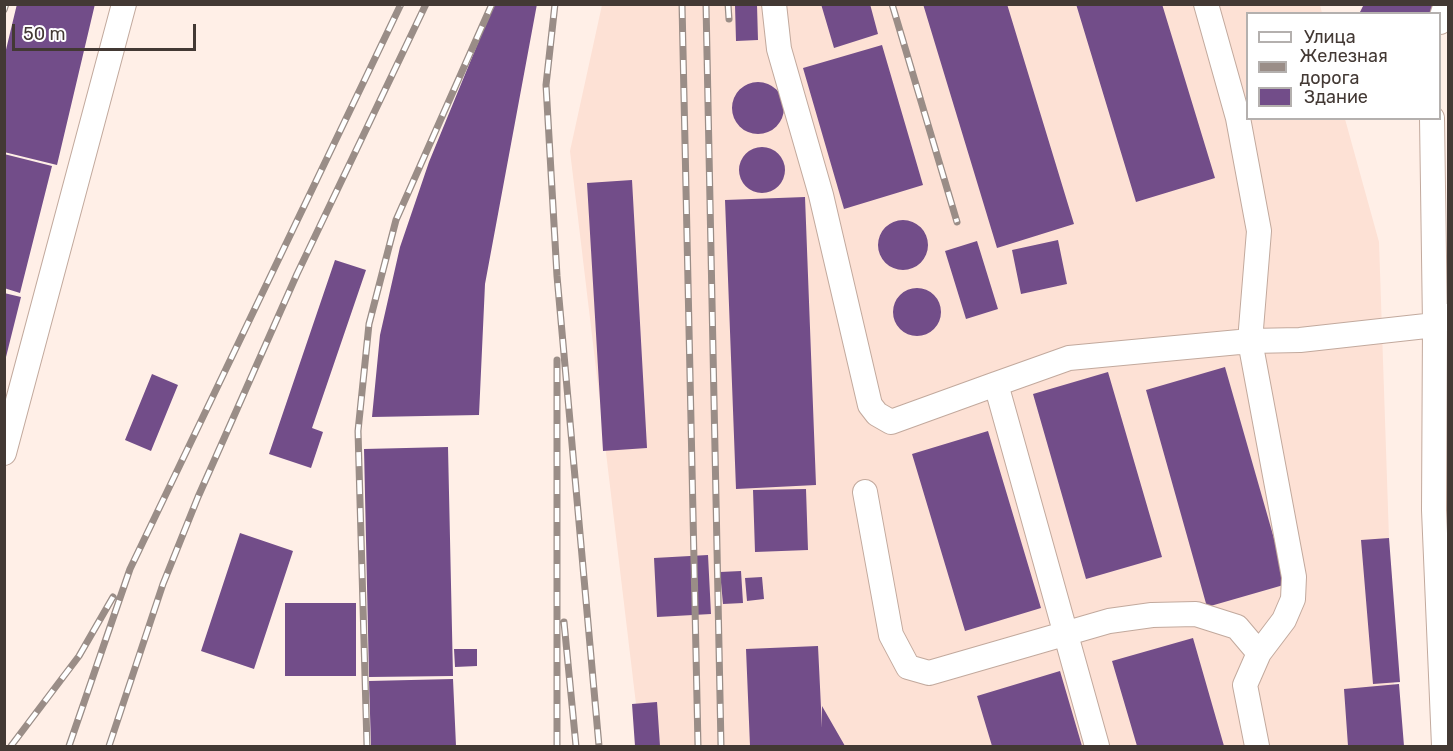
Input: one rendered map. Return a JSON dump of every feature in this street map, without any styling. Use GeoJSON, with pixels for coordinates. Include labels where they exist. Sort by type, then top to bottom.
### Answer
{"type":"FeatureCollection","features":[{"type":"Feature","properties":{"kind":"street"},"geometry":{"type":"LineString","coordinates":[[4,453],[124,4]]}},
{"type":"Feature","properties":{"kind":"street"},"geometry":{"type":"LineString","coordinates":[[774,4],[779,49],[821,195],[870,405],[877,414],[891,422],[1069,358],[1250,341],[1300,340],[1442,321]]}},
{"type":"Feature","properties":{"kind":"street"},"geometry":{"type":"LineString","coordinates":[[1206,4],[1238,118],[1259,231],[1250,341],[1294,577],[1293,599],[1284,620],[1259,653],[1245,685],[1257,747]]}},
{"type":"Feature","properties":{"kind":"street"},"geometry":{"type":"LineString","coordinates":[[1441,18],[1446,4]]}},
{"type":"Feature","properties":{"kind":"street"},"geometry":{"type":"LineString","coordinates":[[1432,120],[1442,321],[1434,510],[1444,747]]}},
{"type":"Feature","properties":{"kind":"street"},"geometry":{"type":"LineString","coordinates":[[996,384],[1097,747]]}},
{"type":"Feature","properties":{"kind":"street"},"geometry":{"type":"LineString","coordinates":[[865,492],[891,635],[908,667],[929,674],[1109,621],[1152,615],[1196,614],[1237,627],[1259,653]]}},
{"type":"Feature","properties":{"kind":"shaded area"},"geometry":{"type":"Polygon","coordinates":[[[602,5],[1320,5],[1322,12],[1246,12],[1246,120],[1345,120],[1379,242],[1396,746],[641,746],[570,151],[602,5]]]}},
{"type":"Feature","properties":{"kind":"building"},"geometry":{"type":"Polygon","coordinates":[[[17,4],[95,4],[57,165],[4,152],[4,58],[17,4]]]}},
{"type":"Feature","properties":{"kind":"building"},"geometry":{"type":"Polygon","coordinates":[[[494,4],[537,4],[485,284],[479,415],[372,417],[380,335],[400,247],[429,162],[494,4]]]}},
{"type":"Feature","properties":{"kind":"building"},"geometry":{"type":"Polygon","coordinates":[[[821,4],[870,4],[878,34],[834,48],[821,4]]]}},
{"type":"Feature","properties":{"kind":"building"},"geometry":{"type":"Polygon","coordinates":[[[923,4],[1007,4],[1074,224],[997,248],[923,4]]]}},
{"type":"Feature","properties":{"kind":"building"},"geometry":{"type":"Polygon","coordinates":[[[1076,4],[1162,4],[1215,178],[1136,202],[1076,4]]]}},
{"type":"Feature","properties":{"kind":"building"},"geometry":{"type":"Polygon","coordinates":[[[1364,4],[1435,5],[1433,12],[1360,12],[1364,4]]]}},
{"type":"Feature","properties":{"kind":"building"},"geometry":{"type":"Polygon","coordinates":[[[735,5],[757,5],[758,40],[736,41],[735,5]]]}},
{"type":"Feature","properties":{"kind":"building"},"geometry":{"type":"Polygon","coordinates":[[[882,45],[923,185],[844,209],[803,68],[882,45]]]}},
{"type":"Feature","properties":{"kind":"building"},"geometry":{"type":"Polygon","coordinates":[[[753,82],[763,82],[777,89],[784,108],[777,127],[763,134],[753,134],[743,130],[736,123],[732,113],[732,103],[736,93],[743,86],[753,82]]]}},
{"type":"Feature","properties":{"kind":"building"},"geometry":{"type":"Polygon","coordinates":[[[762,147],[778,154],[785,170],[778,186],[762,193],[746,186],[739,170],[746,154],[762,147]]]}},
{"type":"Feature","properties":{"kind":"building"},"geometry":{"type":"Polygon","coordinates":[[[4,154],[52,166],[20,293],[4,288],[4,154]]]}},
{"type":"Feature","properties":{"kind":"building"},"geometry":{"type":"Polygon","coordinates":[[[632,180],[647,448],[603,451],[587,183],[632,180]]]}},
{"type":"Feature","properties":{"kind":"building"},"geometry":{"type":"Polygon","coordinates":[[[805,197],[816,485],[736,489],[725,200],[805,197]]]}},
{"type":"Feature","properties":{"kind":"building"},"geometry":{"type":"Polygon","coordinates":[[[903,220],[912,222],[923,231],[928,245],[926,254],[917,265],[903,270],[894,268],[883,259],[878,245],[880,236],[889,225],[903,220]]]}},
{"type":"Feature","properties":{"kind":"building"},"geometry":{"type":"Polygon","coordinates":[[[1058,240],[1067,284],[1021,294],[1012,250],[1058,240]]]}},
{"type":"Feature","properties":{"kind":"building"},"geometry":{"type":"Polygon","coordinates":[[[977,241],[998,309],[966,319],[945,251],[977,241]]]}},
{"type":"Feature","properties":{"kind":"building"},"geometry":{"type":"Polygon","coordinates":[[[335,260],[366,270],[312,428],[323,432],[311,468],[269,454],[335,260]]]}},
{"type":"Feature","properties":{"kind":"building"},"geometry":{"type":"Polygon","coordinates":[[[912,288],[922,288],[937,298],[941,312],[940,321],[931,332],[922,336],[912,336],[897,326],[893,317],[893,307],[903,292],[912,288]]]}},
{"type":"Feature","properties":{"kind":"building"},"geometry":{"type":"Polygon","coordinates":[[[4,293],[21,297],[5,361],[4,361],[4,293]]]}},
{"type":"Feature","properties":{"kind":"building"},"geometry":{"type":"Polygon","coordinates":[[[1225,367],[1287,584],[1207,607],[1146,390],[1225,367]]]}},
{"type":"Feature","properties":{"kind":"building"},"geometry":{"type":"Polygon","coordinates":[[[1108,372],[1162,557],[1086,579],[1033,394],[1108,372]]]}},
{"type":"Feature","properties":{"kind":"building"},"geometry":{"type":"Polygon","coordinates":[[[152,374],[178,385],[151,451],[125,440],[152,374]]]}},
{"type":"Feature","properties":{"kind":"building"},"geometry":{"type":"Polygon","coordinates":[[[988,431],[1041,608],[965,631],[912,454],[988,431]]]}},
{"type":"Feature","properties":{"kind":"building"},"geometry":{"type":"Polygon","coordinates":[[[448,447],[453,676],[369,677],[364,449],[448,447]]]}},
{"type":"Feature","properties":{"kind":"building"},"geometry":{"type":"Polygon","coordinates":[[[806,489],[808,550],[755,552],[753,490],[806,489]]]}},
{"type":"Feature","properties":{"kind":"building"},"geometry":{"type":"Polygon","coordinates":[[[240,533],[293,551],[254,669],[201,651],[240,533]]]}},
{"type":"Feature","properties":{"kind":"building"},"geometry":{"type":"Polygon","coordinates":[[[1389,538],[1400,682],[1373,684],[1361,540],[1389,538]]]}},
{"type":"Feature","properties":{"kind":"building"},"geometry":{"type":"Polygon","coordinates":[[[708,555],[711,614],[657,617],[654,558],[708,555]]]}},
{"type":"Feature","properties":{"kind":"building"},"geometry":{"type":"Polygon","coordinates":[[[741,571],[743,603],[723,604],[720,572],[741,571]]]}},
{"type":"Feature","properties":{"kind":"building"},"geometry":{"type":"Polygon","coordinates":[[[762,577],[764,599],[747,601],[745,578],[762,577]]]}},
{"type":"Feature","properties":{"kind":"building"},"geometry":{"type":"Polygon","coordinates":[[[285,603],[356,603],[356,676],[285,676],[285,603]]]}},
{"type":"Feature","properties":{"kind":"building"},"geometry":{"type":"Polygon","coordinates":[[[1193,638],[1224,746],[1137,746],[1112,661],[1193,638]]]}},
{"type":"Feature","properties":{"kind":"building"},"geometry":{"type":"Polygon","coordinates":[[[818,646],[822,728],[822,706],[845,746],[750,746],[746,649],[818,646]]]}},
{"type":"Feature","properties":{"kind":"building"},"geometry":{"type":"Polygon","coordinates":[[[454,649],[477,649],[477,666],[455,667],[454,649]]]}},
{"type":"Feature","properties":{"kind":"building"},"geometry":{"type":"Polygon","coordinates":[[[1060,671],[1082,746],[992,746],[977,696],[1060,671]]]}},
{"type":"Feature","properties":{"kind":"building"},"geometry":{"type":"Polygon","coordinates":[[[453,679],[456,746],[371,746],[369,681],[453,679]]]}},
{"type":"Feature","properties":{"kind":"building"},"geometry":{"type":"Polygon","coordinates":[[[1399,684],[1404,746],[1348,746],[1344,689],[1399,684]]]}},
{"type":"Feature","properties":{"kind":"building"},"geometry":{"type":"Polygon","coordinates":[[[657,702],[660,746],[635,746],[632,704],[657,702]]]}},
{"type":"Feature","properties":{"kind":"railway"},"geometry":{"type":"LineString","coordinates":[[4,10],[6,4]]}},
{"type":"Feature","properties":{"kind":"railway"},"geometry":{"type":"LineString","coordinates":[[69,746],[130,569],[401,4]]}},
{"type":"Feature","properties":{"kind":"railway"},"geometry":{"type":"LineString","coordinates":[[109,746],[163,584],[198,497],[297,274],[426,4]]}},
{"type":"Feature","properties":{"kind":"railway"},"geometry":{"type":"LineString","coordinates":[[367,746],[358,431],[369,324],[396,220],[492,4]]}},
{"type":"Feature","properties":{"kind":"railway"},"geometry":{"type":"LineString","coordinates":[[555,4],[546,85],[557,276],[599,746]]}},
{"type":"Feature","properties":{"kind":"railway"},"geometry":{"type":"LineString","coordinates":[[682,4],[698,746]]}},
{"type":"Feature","properties":{"kind":"railway"},"geometry":{"type":"LineString","coordinates":[[706,4],[721,746]]}},
{"type":"Feature","properties":{"kind":"railway"},"geometry":{"type":"LineString","coordinates":[[728,4],[729,19]]}},
{"type":"Feature","properties":{"kind":"railway"},"geometry":{"type":"LineString","coordinates":[[892,4],[957,222]]}},
{"type":"Feature","properties":{"kind":"railway"},"geometry":{"type":"LineString","coordinates":[[557,360],[557,746]]}},
{"type":"Feature","properties":{"kind":"railway"},"geometry":{"type":"LineString","coordinates":[[11,746],[79,656],[113,597]]}},
{"type":"Feature","properties":{"kind":"railway"},"geometry":{"type":"LineString","coordinates":[[564,622],[576,746]]}}]}
